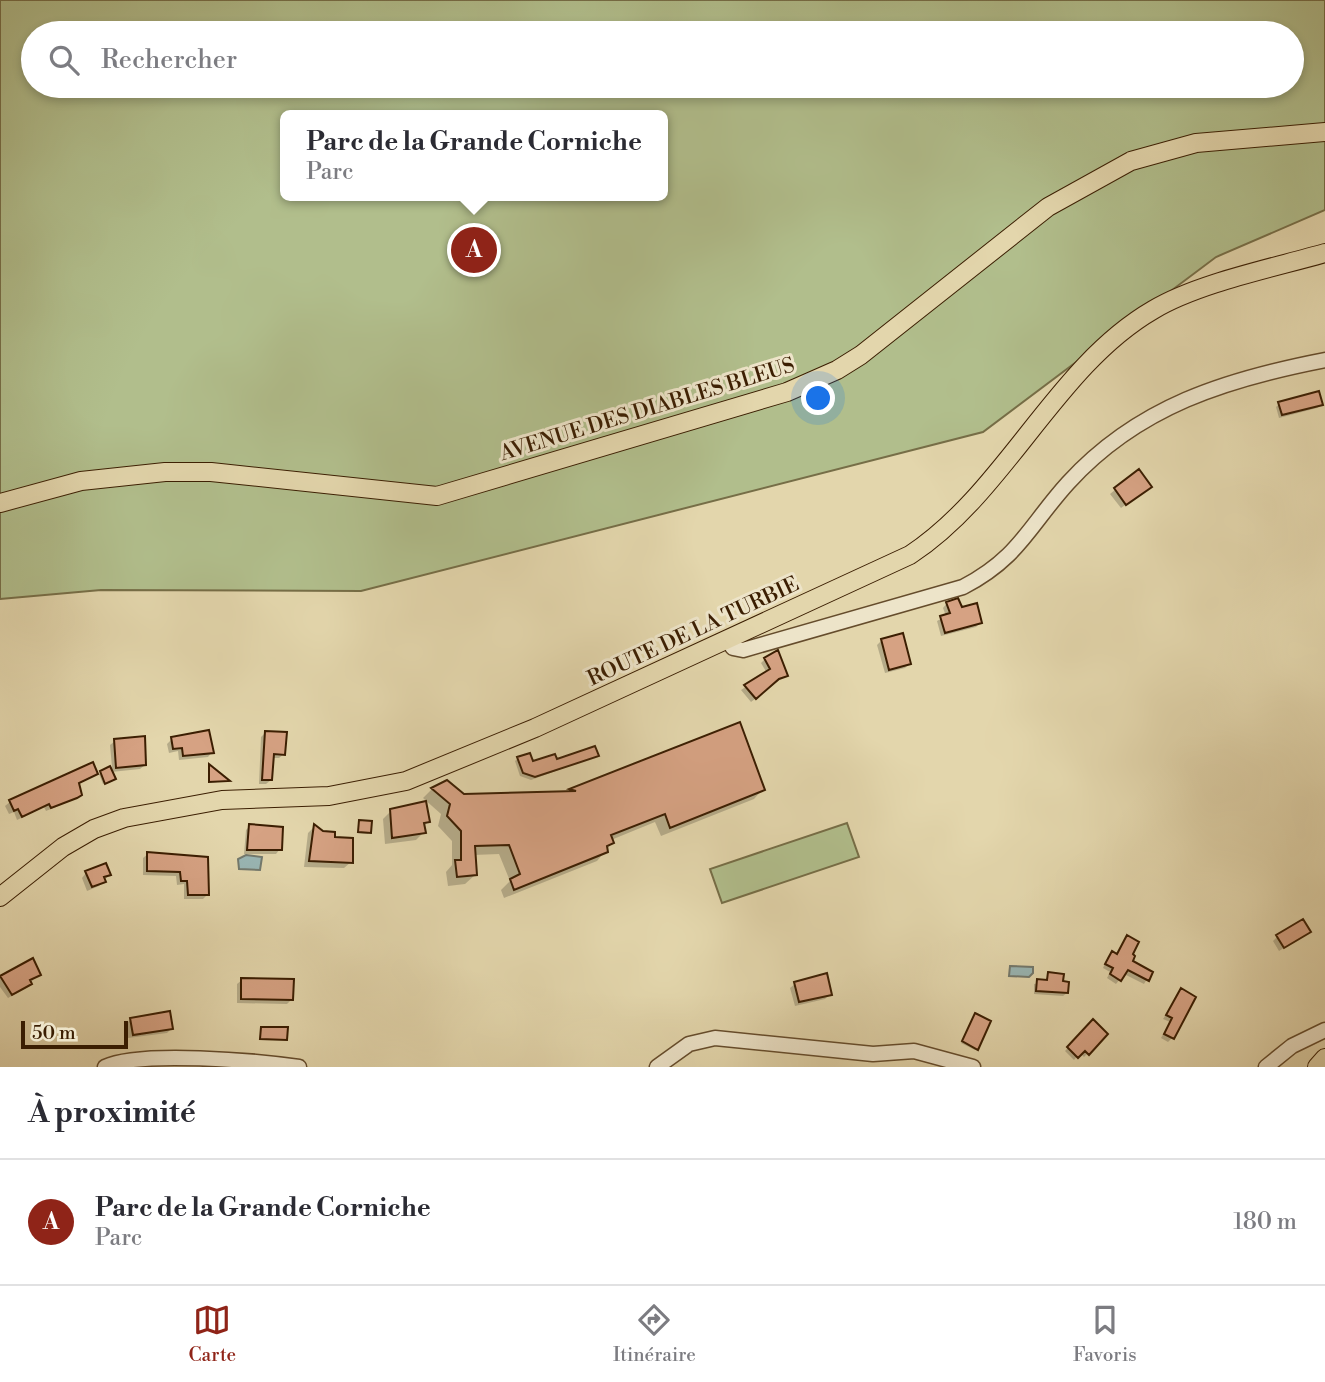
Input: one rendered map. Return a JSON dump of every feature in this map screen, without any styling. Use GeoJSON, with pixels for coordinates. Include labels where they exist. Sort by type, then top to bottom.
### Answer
{"type":"FeatureCollection","features":[{"type":"Feature","properties":{"kind":"main road","name":"AVENUE DES DIABLES BLEUS"},"geometry":{"type":"LineString","coordinates":[[0,503],[81,481],[165,472],[211,472],[437,496],[787,392],[837,370],[861,355],[1048,207],[1131,161],[1196,143],[1325,132]]}},
{"type":"Feature","properties":{"kind":"main road","name":"ROUTE DE LA TURBIE"},"geometry":{"type":"LineString","coordinates":[[0,897],[63,847],[108,823],[222,800],[329,796],[406,781],[535,728],[910,555],[933,540],[958,518],[1091,360],[1154,309],[1206,289],[1325,253]]}},
{"type":"Feature","properties":{"kind":"main road"},"geometry":{"type":"LineString","coordinates":[[1317,1067],[1325,1058]]}},
{"type":"Feature","properties":{"kind":"street"},"geometry":{"type":"LineString","coordinates":[[727,640],[733,648],[743,650],[963,587],[991,572],[1009,558],[1069,481],[1128,430],[1166,408],[1221,383],[1325,360]]}},
{"type":"Feature","properties":{"kind":"street"},"geometry":{"type":"LineString","coordinates":[[1266,1067],[1292,1046],[1325,1030]]}},
{"type":"Feature","properties":{"kind":"street"},"geometry":{"type":"LineString","coordinates":[[657,1067],[689,1044],[715,1038],[873,1054],[914,1051],[973,1067]]}},
{"type":"Feature","properties":{"kind":"street"},"geometry":{"type":"LineString","coordinates":[[105,1067],[131,1060],[299,1067]]}},
{"type":"Feature","properties":{"kind":"green space"},"geometry":{"type":"Polygon","coordinates":[[[0,0],[1325,0],[1325,210],[1216,257],[983,432],[361,591],[101,590],[0,599],[0,0]]]}},
{"type":"Feature","properties":{"kind":"green space"},"geometry":{"type":"Polygon","coordinates":[[[847,823],[859,857],[722,903],[710,869],[847,823]]]}},
{"type":"Feature","properties":{"kind":"water"},"geometry":{"type":"Polygon","coordinates":[[[246,855],[262,857],[260,870],[239,869],[238,859],[246,855]]]}},
{"type":"Feature","properties":{"kind":"water"},"geometry":{"type":"Polygon","coordinates":[[[1010,966],[1033,967],[1033,973],[1029,977],[1009,976],[1010,966]]]}},
{"type":"Feature","properties":{"kind":"building"},"geometry":{"type":"Polygon","coordinates":[[[1319,391],[1323,405],[1282,415],[1278,402],[1319,391]]]}},
{"type":"Feature","properties":{"kind":"building"},"geometry":{"type":"Polygon","coordinates":[[[1139,469],[1152,487],[1126,505],[1114,488],[1139,469]]]}},
{"type":"Feature","properties":{"kind":"building"},"geometry":{"type":"Polygon","coordinates":[[[958,598],[962,607],[977,603],[982,623],[945,633],[940,616],[950,613],[946,602],[958,598]]]}},
{"type":"Feature","properties":{"kind":"building"},"geometry":{"type":"Polygon","coordinates":[[[903,633],[911,664],[889,670],[881,639],[903,633]]]}},
{"type":"Feature","properties":{"kind":"building"},"geometry":{"type":"Polygon","coordinates":[[[778,650],[788,676],[779,679],[756,699],[744,685],[770,669],[764,658],[778,650]]]}},
{"type":"Feature","properties":{"kind":"building"},"geometry":{"type":"Polygon","coordinates":[[[740,722],[765,790],[670,828],[665,814],[611,835],[614,843],[607,846],[608,852],[514,890],[510,879],[520,874],[509,845],[475,846],[477,875],[457,877],[455,860],[461,860],[461,831],[447,816],[450,804],[431,788],[447,780],[464,794],[576,791],[569,789],[740,722]]]}},
{"type":"Feature","properties":{"kind":"building"},"geometry":{"type":"Polygon","coordinates":[[[209,730],[214,753],[183,756],[182,748],[173,749],[171,737],[209,730]]]}},
{"type":"Feature","properties":{"kind":"building"},"geometry":{"type":"Polygon","coordinates":[[[265,731],[287,732],[285,755],[274,754],[272,780],[262,780],[265,731]]]}},
{"type":"Feature","properties":{"kind":"building"},"geometry":{"type":"Polygon","coordinates":[[[145,736],[146,765],[116,768],[114,739],[145,736]]]}},
{"type":"Feature","properties":{"kind":"building"},"geometry":{"type":"Polygon","coordinates":[[[595,746],[599,756],[535,777],[523,773],[517,757],[530,753],[533,761],[555,754],[557,759],[595,746]]]}},
{"type":"Feature","properties":{"kind":"building"},"geometry":{"type":"Polygon","coordinates":[[[93,762],[98,774],[79,783],[82,795],[51,808],[49,804],[22,817],[18,809],[14,811],[9,800],[93,762]]]}},
{"type":"Feature","properties":{"kind":"building"},"geometry":{"type":"Polygon","coordinates":[[[209,764],[230,781],[209,782],[209,764]]]}},
{"type":"Feature","properties":{"kind":"building"},"geometry":{"type":"Polygon","coordinates":[[[110,766],[116,779],[105,784],[100,771],[110,766]]]}},
{"type":"Feature","properties":{"kind":"building"},"geometry":{"type":"Polygon","coordinates":[[[426,801],[430,822],[424,823],[426,833],[392,838],[390,809],[426,801]]]}},
{"type":"Feature","properties":{"kind":"building"},"geometry":{"type":"Polygon","coordinates":[[[359,820],[372,821],[371,833],[358,832],[359,820]]]}},
{"type":"Feature","properties":{"kind":"building"},"geometry":{"type":"Polygon","coordinates":[[[249,824],[283,827],[282,850],[247,850],[249,824]]]}},
{"type":"Feature","properties":{"kind":"building"},"geometry":{"type":"Polygon","coordinates":[[[314,824],[323,831],[335,832],[335,837],[353,838],[353,863],[309,861],[314,824]]]}},
{"type":"Feature","properties":{"kind":"building"},"geometry":{"type":"Polygon","coordinates":[[[147,852],[208,857],[209,895],[188,895],[187,881],[181,881],[180,872],[147,871],[147,852]]]}},
{"type":"Feature","properties":{"kind":"building"},"geometry":{"type":"Polygon","coordinates":[[[106,863],[111,875],[104,877],[106,882],[92,887],[85,871],[106,863]]]}},
{"type":"Feature","properties":{"kind":"building"},"geometry":{"type":"Polygon","coordinates":[[[1303,919],[1311,932],[1284,948],[1276,935],[1303,919]]]}},
{"type":"Feature","properties":{"kind":"building"},"geometry":{"type":"Polygon","coordinates":[[[1127,935],[1139,942],[1133,954],[1133,961],[1153,972],[1149,981],[1128,970],[1121,981],[1110,974],[1113,968],[1105,964],[1112,951],[1117,954],[1127,935]]]}},
{"type":"Feature","properties":{"kind":"building"},"geometry":{"type":"Polygon","coordinates":[[[33,958],[41,975],[30,980],[32,984],[12,995],[0,976],[33,958]]]}},
{"type":"Feature","properties":{"kind":"building"},"geometry":{"type":"Polygon","coordinates":[[[1048,972],[1064,974],[1063,981],[1069,982],[1068,993],[1036,991],[1037,979],[1047,980],[1048,972]]]}},
{"type":"Feature","properties":{"kind":"building"},"geometry":{"type":"Polygon","coordinates":[[[827,973],[832,995],[799,1002],[794,982],[827,973]]]}},
{"type":"Feature","properties":{"kind":"building"},"geometry":{"type":"Polygon","coordinates":[[[241,978],[294,979],[293,1000],[241,999],[241,978]]]}},
{"type":"Feature","properties":{"kind":"building"},"geometry":{"type":"Polygon","coordinates":[[[1181,988],[1196,997],[1174,1039],[1164,1034],[1172,1018],[1166,1015],[1181,988]]]}},
{"type":"Feature","properties":{"kind":"building"},"geometry":{"type":"Polygon","coordinates":[[[170,1011],[173,1029],[133,1035],[130,1018],[170,1011]]]}},
{"type":"Feature","properties":{"kind":"building"},"geometry":{"type":"Polygon","coordinates":[[[975,1013],[991,1021],[978,1050],[962,1041],[975,1013]]]}},
{"type":"Feature","properties":{"kind":"building"},"geometry":{"type":"Polygon","coordinates":[[[1093,1019],[1108,1034],[1089,1055],[1085,1051],[1078,1058],[1067,1047],[1093,1019]]]}},
{"type":"Feature","properties":{"kind":"building"},"geometry":{"type":"Polygon","coordinates":[[[261,1027],[288,1027],[287,1040],[260,1039],[261,1027]]]}},
{"type":"Feature","properties":{"kind":"place","name":"Parc de la Grande Corniche"},"geometry":{"type":"Point","coordinates":[474,250]}}]}
